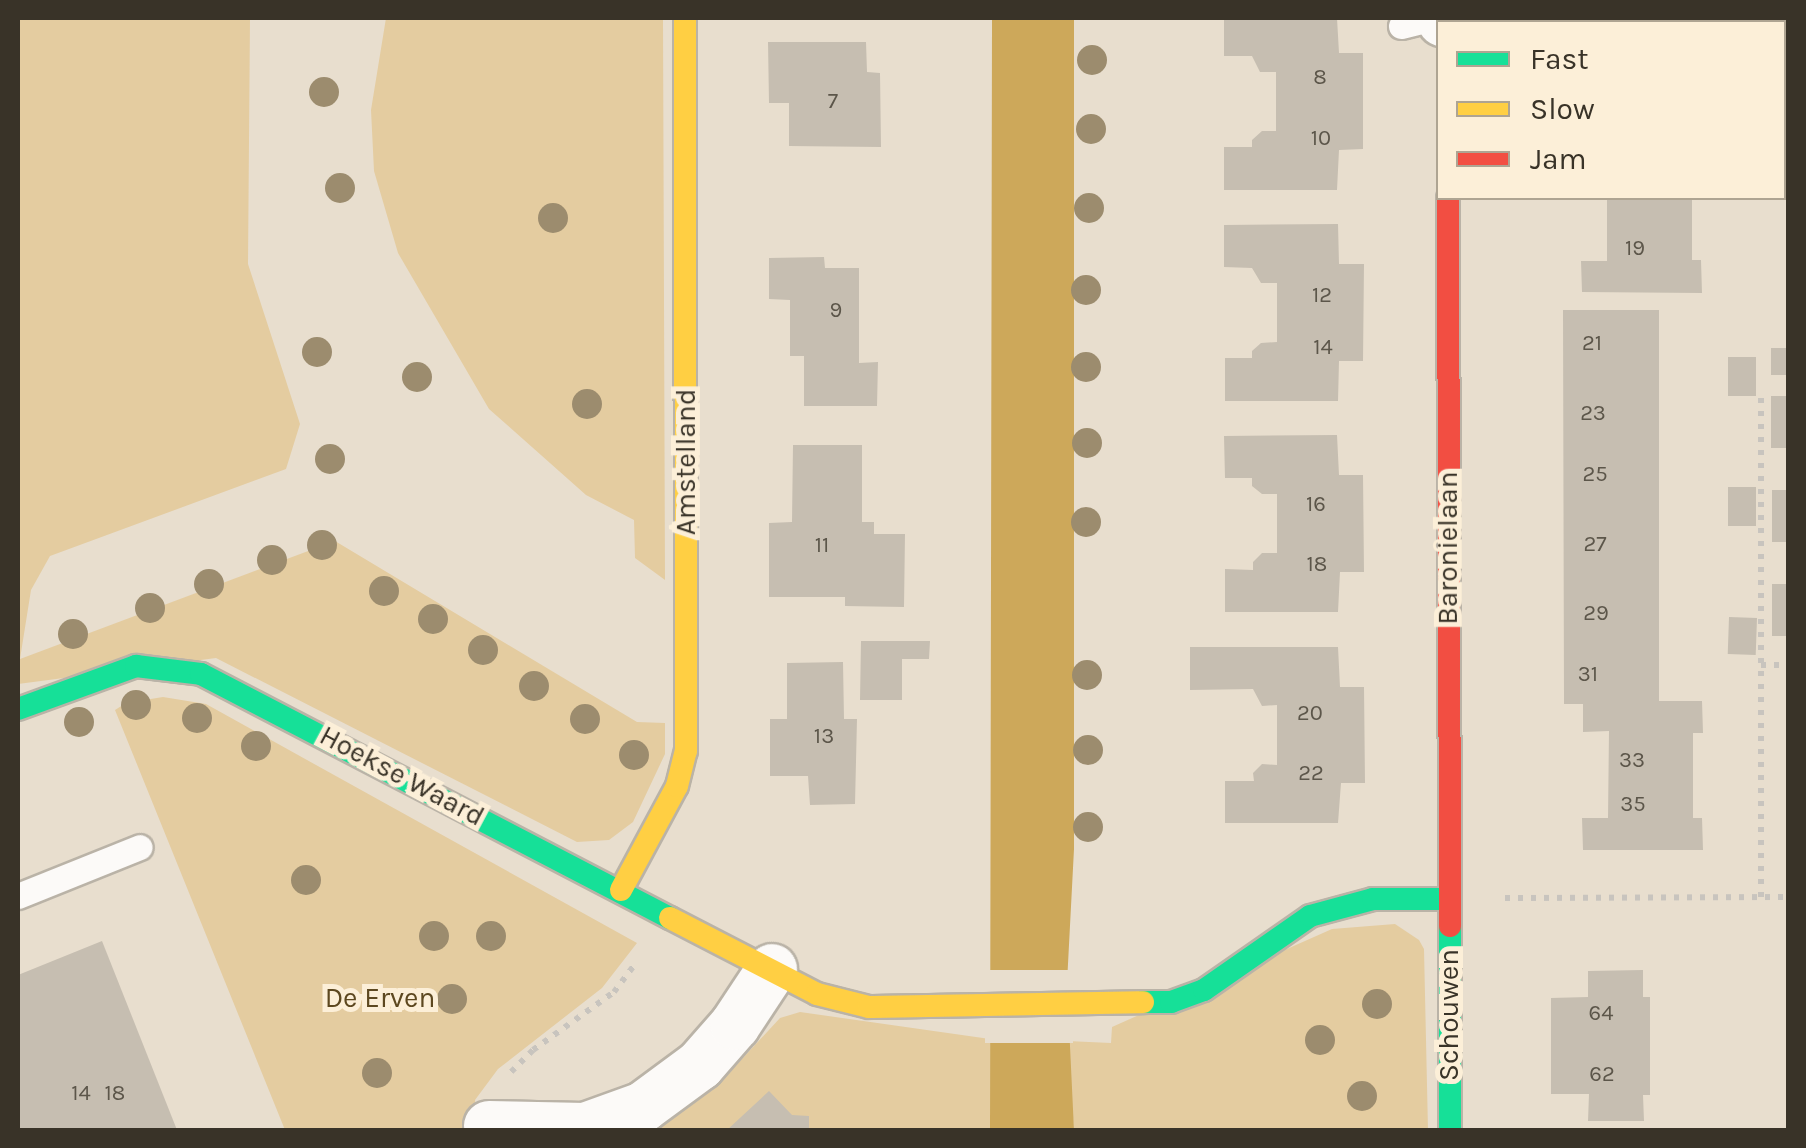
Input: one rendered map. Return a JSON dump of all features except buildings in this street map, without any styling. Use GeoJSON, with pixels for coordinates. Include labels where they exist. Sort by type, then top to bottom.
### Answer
{"type":"FeatureCollection","features":[{"type":"Feature","properties":{"kind":"street","name":"Amstelland"},"geometry":{"type":"LineString","coordinates":[[621,890],[677,786],[686,751],[685,18]]}},
{"type":"Feature","properties":{"kind":"street","name":"Baronielaan"},"geometry":{"type":"LineString","coordinates":[[1448,200],[1449,898]]}},
{"type":"Feature","properties":{"kind":"street","name":"Hoekse Waard"},"geometry":{"type":"LineString","coordinates":[[18,709],[136,666],[201,674],[817,994],[851,1004],[1111,1006],[1171,1002],[1204,990],[1293,926],[1345,903],[1449,898]]}},
{"type":"Feature","properties":{"kind":"street","name":"Schouwen"},"geometry":{"type":"LineString","coordinates":[[1449,898],[1450,1130]]}},
{"type":"Feature","properties":{"kind":"street"},"geometry":{"type":"LineString","coordinates":[[496,1104],[585,1128],[643,1107],[700,1065],[735,1025],[772,969]]}},
{"type":"Feature","properties":{"kind":"lane"},"geometry":{"type":"LineString","coordinates":[[1428,22],[1432,18]]}},
{"type":"Feature","properties":{"kind":"lane"},"geometry":{"type":"LineString","coordinates":[[18,896],[140,848]]}},
{"type":"Feature","properties":{"kind":"path"},"geometry":{"type":"LineString","coordinates":[[1760,897],[1762,395]]}},
{"type":"Feature","properties":{"kind":"path"},"geometry":{"type":"LineString","coordinates":[[1762,665],[1788,665]]}},
{"type":"Feature","properties":{"kind":"path"},"geometry":{"type":"LineString","coordinates":[[1528,897],[1529,883]]}},
{"type":"Feature","properties":{"kind":"path"},"geometry":{"type":"LineString","coordinates":[[1494,898],[1788,897]]}},
{"type":"Feature","properties":{"kind":"path"},"geometry":{"type":"LineString","coordinates":[[496,1104],[532,1050],[614,992],[633,968]]}},
{"type":"Feature","properties":{"kind":"green space"},"geometry":{"type":"Polygon","coordinates":[[[18,18],[250,18],[248,264],[300,424],[286,469],[50,556],[31,590],[20,659],[335,541],[637,722],[665,723],[665,754],[633,822],[609,840],[577,842],[216,658],[18,684],[18,18]]]}},
{"type":"Feature","properties":{"kind":"green space"},"geometry":{"type":"Polygon","coordinates":[[[386,18],[663,18],[665,580],[635,558],[634,520],[586,495],[489,409],[398,253],[374,171],[371,110],[386,18]]]}},
{"type":"Feature","properties":{"kind":"green space","name":"De Erven"},"geometry":{"type":"Polygon","coordinates":[[[163,697],[206,704],[637,943],[602,988],[498,1069],[475,1100],[478,1130],[285,1130],[115,710],[126,703],[163,697]]]}},
{"type":"Feature","properties":{"kind":"green space"},"geometry":{"type":"Polygon","coordinates":[[[1395,924],[1419,940],[1424,949],[1428,1130],[1074,1130],[1067,1041],[1111,1043],[1112,1027],[1332,929],[1395,924]]]}},
{"type":"Feature","properties":{"kind":"green space"},"geometry":{"type":"Polygon","coordinates":[[[800,1012],[990,1039],[990,1130],[649,1130],[715,1088],[780,1018],[800,1012]]]}},
{"type":"Feature","properties":{"kind":"shaded area"},"geometry":{"type":"Polygon","coordinates":[[[992,18],[1074,18],[1074,849],[1067,983],[1074,1130],[990,1130],[992,18]]]}},
{"type":"Feature","properties":{"kind":"pier"},"geometry":{"type":"Polygon","coordinates":[[[985,970],[1073,970],[1073,1043],[985,1043],[985,970]]]}},
{"type":"Feature","properties":{"kind":"traffic: fast"},"geometry":{"type":"LineString","coordinates":[[18,709],[136,666],[201,674],[670,918]]}},
{"type":"Feature","properties":{"kind":"traffic: fast"},"geometry":{"type":"LineString","coordinates":[[1143,1002],[1171,1002],[1204,990],[1310,916],[1373,899],[1449,899]]}},
{"type":"Feature","properties":{"kind":"traffic: fast"},"geometry":{"type":"LineString","coordinates":[[1450,926],[1450,1130]]}},
{"type":"Feature","properties":{"kind":"traffic: slow"},"geometry":{"type":"LineString","coordinates":[[621,890],[677,786],[686,751],[685,18]]}},
{"type":"Feature","properties":{"kind":"traffic: slow"},"geometry":{"type":"LineString","coordinates":[[670,918],[817,994],[869,1007],[1143,1002]]}},
{"type":"Feature","properties":{"kind":"traffic: jam"},"geometry":{"type":"LineString","coordinates":[[1448,200],[1450,926]]}}]}
